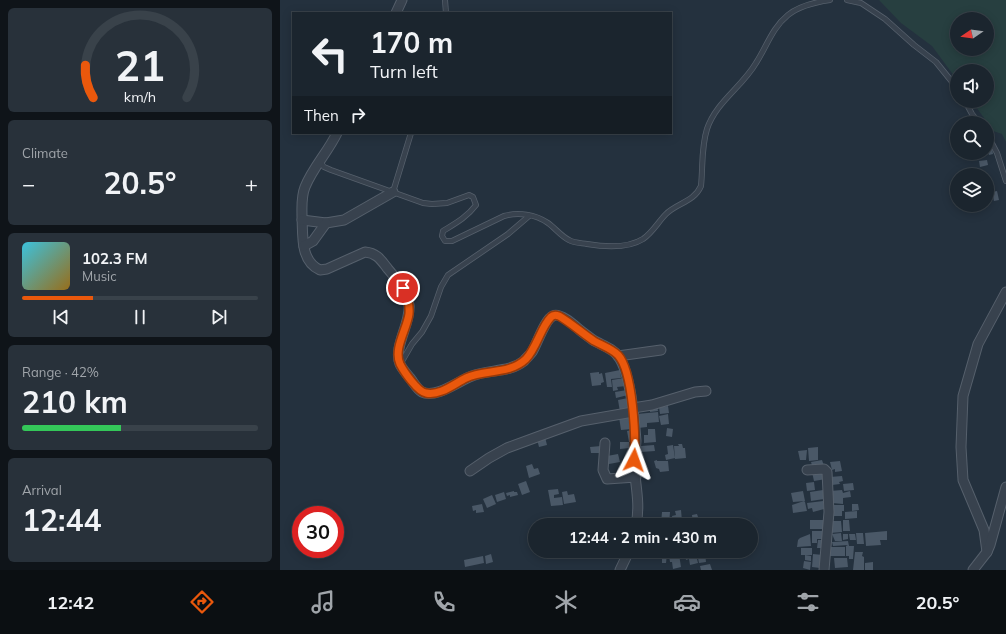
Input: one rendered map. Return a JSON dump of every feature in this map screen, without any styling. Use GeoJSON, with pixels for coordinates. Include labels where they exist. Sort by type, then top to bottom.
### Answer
{"type":"FeatureCollection","features":[{"type":"Feature","properties":{"kind":"street"},"geometry":{"type":"LineString","coordinates":[[396,12],[402,0]]}},
{"type":"Feature","properties":{"kind":"street"},"geometry":{"type":"LineString","coordinates":[[336,134],[306,186],[302,198],[302,234],[306,254],[311,264],[320,270],[332,267],[365,252],[372,252],[378,256],[403,288],[409,304],[409,313],[398,358],[400,364],[422,392],[432,394],[474,375],[503,370],[518,365],[532,352],[547,322],[552,316],[555,315],[559,316],[618,356],[624,366],[633,410],[636,442],[634,460],[638,502],[637,518]]}},
{"type":"Feature","properties":{"kind":"street"},"geometry":{"type":"LineString","coordinates":[[302,220],[326,223],[347,219],[393,192]]}},
{"type":"Feature","properties":{"kind":"street"},"geometry":{"type":"LineString","coordinates":[[304,246],[313,241],[326,223]]}},
{"type":"Feature","properties":{"kind":"street"},"geometry":{"type":"LineString","coordinates":[[987,552],[984,530],[963,480],[961,447],[963,396],[978,344],[1006,292]]}},
{"type":"Feature","properties":{"kind":"street"},"geometry":{"type":"LineString","coordinates":[[618,356],[662,350]]}},
{"type":"Feature","properties":{"kind":"street"},"geometry":{"type":"LineString","coordinates":[[470,472],[489,458],[507,448],[581,421],[633,410],[695,392],[706,391]]}},
{"type":"Feature","properties":{"kind":"street"},"geometry":{"type":"LineString","coordinates":[[606,443],[603,470],[605,476],[609,479],[636,477]]}},
{"type":"Feature","properties":{"kind":"street"},"geometry":{"type":"LineString","coordinates":[[807,470],[824,469],[827,472],[829,512],[824,570]]}},
{"type":"Feature","properties":{"kind":"street"},"geometry":{"type":"LineString","coordinates":[[973,570],[987,552],[1006,487]]}},
{"type":"Feature","properties":{"kind":"street"},"geometry":{"type":"LineString","coordinates":[[620,570],[626,558]]}},
{"type":"Feature","properties":{"kind":"lane"},"geometry":{"type":"LineString","coordinates":[[445,0],[446,12]]}},
{"type":"Feature","properties":{"kind":"lane"},"geometry":{"type":"LineString","coordinates":[[320,162],[324,167],[331,170],[412,199],[432,204],[447,203],[469,195],[473,197],[476,205],[461,220],[443,231],[442,236],[444,240],[452,241],[504,216],[512,214],[529,216],[544,221],[570,241],[578,243],[606,247],[636,242],[644,238],[667,213],[691,199],[699,192],[702,186],[703,150],[707,130],[712,116],[756,64],[770,36],[778,24],[796,10],[830,0]]}},
{"type":"Feature","properties":{"kind":"lane"},"geometry":{"type":"LineString","coordinates":[[847,0],[861,3],[885,19],[936,62],[950,79]]}},
{"type":"Feature","properties":{"kind":"lane"},"geometry":{"type":"LineString","coordinates":[[393,192],[411,134]]}},
{"type":"Feature","properties":{"kind":"lane"},"geometry":{"type":"LineString","coordinates":[[994,147],[1006,181]]}},
{"type":"Feature","properties":{"kind":"lane"},"geometry":{"type":"LineString","coordinates":[[400,364],[412,344],[422,332],[441,287],[448,275],[508,234],[529,216]]}},
{"type":"Feature","properties":{"kind":"green space"},"geometry":{"type":"Polygon","coordinates":[[[879,0],[1006,0],[1006,142],[1002,134],[994,131],[994,116],[982,116],[977,108],[994,108],[994,64],[950,64],[950,70],[932,46],[901,23],[879,0]]]}},
{"type":"Feature","properties":{"kind":"building"},"geometry":{"type":"Polygon","coordinates":[[[987,160],[988,165],[980,167],[979,161],[987,160]]]}},
{"type":"Feature","properties":{"kind":"building"},"geometry":{"type":"Polygon","coordinates":[[[997,191],[999,200],[994,201],[994,192],[997,191]]]}},
{"type":"Feature","properties":{"kind":"building"},"geometry":{"type":"Polygon","coordinates":[[[620,370],[621,378],[611,379],[612,387],[607,387],[605,373],[620,370]]]}},
{"type":"Feature","properties":{"kind":"building"},"geometry":{"type":"Polygon","coordinates":[[[599,372],[599,374],[602,373],[604,382],[601,383],[601,385],[592,386],[590,373],[599,372]]]}},
{"type":"Feature","properties":{"kind":"building"},"geometry":{"type":"Polygon","coordinates":[[[624,378],[626,386],[617,387],[618,390],[613,391],[612,380],[624,378]]]}},
{"type":"Feature","properties":{"kind":"building"},"geometry":{"type":"Polygon","coordinates":[[[627,390],[628,395],[616,398],[615,392],[627,390]]]}},
{"type":"Feature","properties":{"kind":"building"},"geometry":{"type":"Polygon","coordinates":[[[628,398],[630,410],[620,412],[618,400],[628,398]]]}},
{"type":"Feature","properties":{"kind":"building"},"geometry":{"type":"Polygon","coordinates":[[[657,405],[658,411],[650,412],[650,406],[657,405]]]}},
{"type":"Feature","properties":{"kind":"building"},"geometry":{"type":"Polygon","coordinates":[[[668,406],[669,413],[660,414],[659,407],[668,406]]]}},
{"type":"Feature","properties":{"kind":"building"},"geometry":{"type":"Polygon","coordinates":[[[658,412],[659,422],[647,423],[647,427],[638,428],[637,414],[658,412]]]}},
{"type":"Feature","properties":{"kind":"building"},"geometry":{"type":"Polygon","coordinates":[[[668,414],[669,424],[661,425],[659,416],[668,414]]]}},
{"type":"Feature","properties":{"kind":"building"},"geometry":{"type":"Polygon","coordinates":[[[630,415],[632,429],[621,430],[619,417],[630,415]]]}},
{"type":"Feature","properties":{"kind":"building"},"geometry":{"type":"Polygon","coordinates":[[[667,428],[673,429],[672,437],[666,436],[667,428]]]}},
{"type":"Feature","properties":{"kind":"building"},"geometry":{"type":"Polygon","coordinates":[[[648,429],[655,429],[656,442],[644,443],[644,435],[648,435],[648,429]]]}},
{"type":"Feature","properties":{"kind":"building"},"geometry":{"type":"Polygon","coordinates":[[[632,430],[634,442],[629,442],[627,431],[632,430]]]}},
{"type":"Feature","properties":{"kind":"building"},"geometry":{"type":"Polygon","coordinates":[[[545,437],[547,445],[539,447],[537,439],[545,437]]]}},
{"type":"Feature","properties":{"kind":"building"},"geometry":{"type":"Polygon","coordinates":[[[620,442],[629,442],[630,448],[620,449],[620,442]]]}},
{"type":"Feature","properties":{"kind":"building"},"geometry":{"type":"Polygon","coordinates":[[[641,442],[641,446],[654,445],[655,451],[641,452],[641,447],[637,448],[637,443],[641,442]]]}},
{"type":"Feature","properties":{"kind":"building"},"geometry":{"type":"Polygon","coordinates":[[[678,444],[682,444],[683,448],[685,448],[686,458],[675,459],[674,446],[679,446],[678,444]]]}},
{"type":"Feature","properties":{"kind":"building"},"geometry":{"type":"Polygon","coordinates":[[[673,445],[675,458],[666,460],[665,455],[668,454],[667,446],[673,445]]]}},
{"type":"Feature","properties":{"kind":"building"},"geometry":{"type":"Polygon","coordinates":[[[601,446],[602,453],[591,453],[590,447],[601,446]]]}},
{"type":"Feature","properties":{"kind":"building"},"geometry":{"type":"Polygon","coordinates":[[[818,447],[818,460],[809,461],[808,448],[818,447]]]}},
{"type":"Feature","properties":{"kind":"building"},"geometry":{"type":"Polygon","coordinates":[[[807,450],[806,460],[800,460],[798,451],[807,450]]]}},
{"type":"Feature","properties":{"kind":"building"},"geometry":{"type":"Polygon","coordinates":[[[618,454],[620,462],[609,464],[607,456],[618,454]]]}},
{"type":"Feature","properties":{"kind":"building"},"geometry":{"type":"Polygon","coordinates":[[[822,460],[824,466],[813,469],[811,462],[822,460]]]}},
{"type":"Feature","properties":{"kind":"building"},"geometry":{"type":"Polygon","coordinates":[[[654,461],[668,461],[669,471],[660,472],[659,469],[656,468],[654,461]]]}},
{"type":"Feature","properties":{"kind":"building"},"geometry":{"type":"Polygon","coordinates":[[[840,461],[842,471],[835,472],[835,469],[832,470],[830,462],[840,461]]]}},
{"type":"Feature","properties":{"kind":"building"},"geometry":{"type":"Polygon","coordinates":[[[532,464],[534,469],[538,468],[540,474],[529,478],[526,466],[532,464]]]}},
{"type":"Feature","properties":{"kind":"building"},"geometry":{"type":"Polygon","coordinates":[[[825,470],[826,479],[814,481],[812,472],[825,470]]]}},
{"type":"Feature","properties":{"kind":"building"},"geometry":{"type":"Polygon","coordinates":[[[842,476],[843,481],[839,482],[840,484],[832,485],[830,477],[842,476]]]}},
{"type":"Feature","properties":{"kind":"building"},"geometry":{"type":"Polygon","coordinates":[[[526,481],[530,492],[522,495],[518,484],[526,481]]]}},
{"type":"Feature","properties":{"kind":"building"},"geometry":{"type":"Polygon","coordinates":[[[814,482],[815,490],[807,491],[806,483],[814,482]]]}},
{"type":"Feature","properties":{"kind":"building"},"geometry":{"type":"Polygon","coordinates":[[[853,483],[854,490],[844,491],[843,484],[853,483]]]}},
{"type":"Feature","properties":{"kind":"building"},"geometry":{"type":"Polygon","coordinates":[[[558,489],[559,494],[554,495],[554,498],[562,497],[563,505],[551,506],[548,490],[558,489]]]}},
{"type":"Feature","properties":{"kind":"building"},"geometry":{"type":"Polygon","coordinates":[[[823,490],[826,497],[824,499],[811,501],[810,492],[823,490]]]}},
{"type":"Feature","properties":{"kind":"building"},"geometry":{"type":"Polygon","coordinates":[[[842,490],[843,493],[850,491],[851,497],[843,498],[843,504],[832,503],[830,491],[842,490]]]}},
{"type":"Feature","properties":{"kind":"building"},"geometry":{"type":"Polygon","coordinates":[[[514,491],[517,492],[518,495],[510,497],[510,495],[507,496],[506,493],[514,491]]]}},
{"type":"Feature","properties":{"kind":"building"},"geometry":{"type":"Polygon","coordinates":[[[567,491],[568,495],[574,494],[576,502],[564,504],[562,492],[567,491]]]}},
{"type":"Feature","properties":{"kind":"building"},"geometry":{"type":"Polygon","coordinates":[[[803,491],[805,501],[793,502],[791,493],[803,491]]]}},
{"type":"Feature","properties":{"kind":"building"},"geometry":{"type":"Polygon","coordinates":[[[504,492],[506,499],[497,502],[495,495],[504,492]]]}},
{"type":"Feature","properties":{"kind":"building"},"geometry":{"type":"Polygon","coordinates":[[[492,495],[496,504],[487,508],[483,499],[492,495]]]}},
{"type":"Feature","properties":{"kind":"building"},"geometry":{"type":"Polygon","coordinates":[[[804,501],[807,511],[793,513],[792,505],[804,501]]]}},
{"type":"Feature","properties":{"kind":"building"},"geometry":{"type":"Polygon","coordinates":[[[823,501],[824,509],[813,512],[812,508],[808,509],[807,503],[823,501]]]}},
{"type":"Feature","properties":{"kind":"building"},"geometry":{"type":"Polygon","coordinates":[[[482,504],[484,512],[476,513],[476,510],[473,511],[472,506],[482,504]]]}},
{"type":"Feature","properties":{"kind":"building"},"geometry":{"type":"Polygon","coordinates":[[[852,504],[858,504],[859,510],[852,511],[852,504]]]}},
{"type":"Feature","properties":{"kind":"building"},"geometry":{"type":"Polygon","coordinates":[[[833,505],[844,505],[842,516],[833,516],[833,505]]]}},
{"type":"Feature","properties":{"kind":"building"},"geometry":{"type":"Polygon","coordinates":[[[681,510],[682,518],[672,518],[672,516],[676,515],[675,511],[681,510]]]}},
{"type":"Feature","properties":{"kind":"building"},"geometry":{"type":"Polygon","coordinates":[[[857,511],[857,518],[845,519],[845,512],[857,511]]]}},
{"type":"Feature","properties":{"kind":"building"},"geometry":{"type":"Polygon","coordinates":[[[662,512],[670,512],[670,518],[662,518],[662,512]]]}},
{"type":"Feature","properties":{"kind":"building"},"geometry":{"type":"Polygon","coordinates":[[[697,514],[698,517],[701,518],[692,518],[692,515],[697,514]]]}},
{"type":"Feature","properties":{"kind":"building"},"geometry":{"type":"Polygon","coordinates":[[[810,520],[825,520],[825,529],[810,529],[810,520]]]}},
{"type":"Feature","properties":{"kind":"building"},"geometry":{"type":"Polygon","coordinates":[[[843,520],[849,520],[850,531],[843,531],[843,520]]]}},
{"type":"Feature","properties":{"kind":"building"},"geometry":{"type":"Polygon","coordinates":[[[833,521],[841,521],[842,532],[830,533],[833,521]]]}},
{"type":"Feature","properties":{"kind":"building"},"geometry":{"type":"Polygon","coordinates":[[[812,531],[825,531],[825,539],[817,539],[817,543],[812,543],[812,531]]]}},
{"type":"Feature","properties":{"kind":"building"},"geometry":{"type":"Polygon","coordinates":[[[887,531],[887,540],[880,540],[881,545],[866,546],[865,533],[887,531]]]}},
{"type":"Feature","properties":{"kind":"building"},"geometry":{"type":"Polygon","coordinates":[[[841,533],[842,541],[835,541],[832,534],[841,533]]]}},
{"type":"Feature","properties":{"kind":"building"},"geometry":{"type":"Polygon","coordinates":[[[856,533],[863,533],[864,544],[857,544],[856,533]]]}},
{"type":"Feature","properties":{"kind":"building"},"geometry":{"type":"Polygon","coordinates":[[[810,534],[811,546],[797,547],[798,540],[800,538],[810,534]]]}},
{"type":"Feature","properties":{"kind":"building"},"geometry":{"type":"Polygon","coordinates":[[[843,534],[848,534],[848,539],[843,540],[843,534]]]}},
{"type":"Feature","properties":{"kind":"building"},"geometry":{"type":"Polygon","coordinates":[[[849,534],[855,534],[856,540],[850,540],[849,534]]]}},
{"type":"Feature","properties":{"kind":"building"},"geometry":{"type":"Polygon","coordinates":[[[818,540],[826,540],[825,548],[817,548],[818,540]]]}},
{"type":"Feature","properties":{"kind":"building"},"geometry":{"type":"Polygon","coordinates":[[[848,541],[849,546],[854,546],[853,559],[849,559],[849,556],[846,556],[846,546],[848,545],[833,546],[832,542],[848,541]]]}},
{"type":"Feature","properties":{"kind":"building"},"geometry":{"type":"Polygon","coordinates":[[[830,547],[845,547],[845,556],[830,556],[830,547]]]}},
{"type":"Feature","properties":{"kind":"building"},"geometry":{"type":"Polygon","coordinates":[[[801,548],[812,548],[812,555],[801,555],[801,548]]]}},
{"type":"Feature","properties":{"kind":"building"},"geometry":{"type":"Polygon","coordinates":[[[855,552],[863,552],[862,556],[864,557],[864,570],[853,570],[855,552]]]}},
{"type":"Feature","properties":{"kind":"building"},"geometry":{"type":"Polygon","coordinates":[[[491,554],[493,562],[486,564],[485,556],[491,554]]]}},
{"type":"Feature","properties":{"kind":"building"},"geometry":{"type":"Polygon","coordinates":[[[813,554],[823,555],[823,562],[820,562],[820,568],[812,567],[813,554]]]}},
{"type":"Feature","properties":{"kind":"building"},"geometry":{"type":"Polygon","coordinates":[[[805,555],[811,556],[811,561],[805,560],[805,555]]]}},
{"type":"Feature","properties":{"kind":"building"},"geometry":{"type":"Polygon","coordinates":[[[483,556],[484,563],[465,567],[464,560],[483,556]]]}},
{"type":"Feature","properties":{"kind":"building"},"geometry":{"type":"Polygon","coordinates":[[[662,558],[667,558],[666,563],[662,563],[662,558]]]}},
{"type":"Feature","properties":{"kind":"building"},"geometry":{"type":"Polygon","coordinates":[[[669,558],[680,558],[681,567],[673,569],[672,562],[670,562],[669,558]]]}},
{"type":"Feature","properties":{"kind":"building"},"geometry":{"type":"Polygon","coordinates":[[[686,558],[697,558],[698,563],[690,565],[689,559],[686,560],[686,558]]]}},
{"type":"Feature","properties":{"kind":"building"},"geometry":{"type":"Polygon","coordinates":[[[698,558],[706,558],[706,562],[699,563],[698,558]]]}},
{"type":"Feature","properties":{"kind":"building"},"geometry":{"type":"Polygon","coordinates":[[[834,558],[847,558],[848,567],[835,568],[834,558]]]}},
{"type":"Feature","properties":{"kind":"building"},"geometry":{"type":"Polygon","coordinates":[[[804,561],[811,562],[810,570],[803,568],[804,561]]]}},
{"type":"Feature","properties":{"kind":"building"},"geometry":{"type":"Polygon","coordinates":[[[873,562],[873,570],[865,570],[865,563],[873,562]]]}},
{"type":"Feature","properties":{"kind":"building"},"geometry":{"type":"Polygon","coordinates":[[[710,564],[712,570],[701,570],[700,566],[710,564]]]}},
{"type":"Feature","properties":{"kind":"route"},"geometry":{"type":"LineString","coordinates":[[403,288],[409,304],[409,313],[398,358],[404,371],[422,392],[432,394],[474,375],[503,370],[518,365],[532,352],[547,322],[552,316],[555,315],[569,322],[593,340],[613,351],[624,366],[628,382],[635,425],[636,442],[634,460]]}}]}
